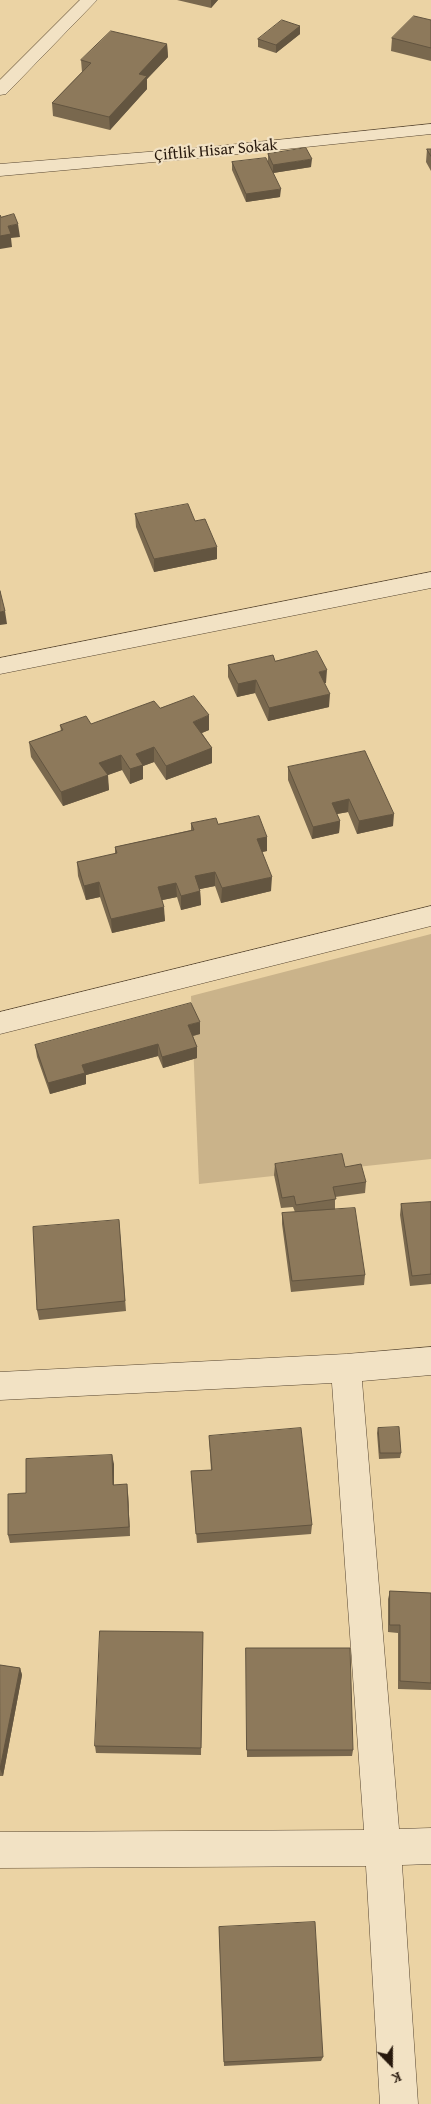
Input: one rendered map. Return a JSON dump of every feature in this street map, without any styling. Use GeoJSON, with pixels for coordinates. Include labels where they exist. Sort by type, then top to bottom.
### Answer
{"type":"FeatureCollection","features":[{"type":"Feature","properties":{"kind":"street"},"geometry":{"type":"LineString","coordinates":[[0,90],[89,0]]}},
{"type":"Feature","properties":{"kind":"street","name":"Çiftlik Hisar Sokak"},"geometry":{"type":"LineString","coordinates":[[0,170],[208,152],[431,129]]}},
{"type":"Feature","properties":{"kind":"street"},"geometry":{"type":"LineString","coordinates":[[0,666],[431,580]]}},
{"type":"Feature","properties":{"kind":"street"},"geometry":{"type":"LineString","coordinates":[[0,1023],[431,916]]}},
{"type":"Feature","properties":{"kind":"street"},"geometry":{"type":"LineString","coordinates":[[0,1386],[346,1368],[431,1361]]}},
{"type":"Feature","properties":{"kind":"street"},"geometry":{"type":"LineString","coordinates":[[346,1368],[383,1848],[399,2104]]}},
{"type":"Feature","properties":{"kind":"street"},"geometry":{"type":"LineString","coordinates":[[0,1850],[383,1848],[431,1846]]}},
{"type":"Feature","properties":{"kind":"shaded area"},"geometry":{"type":"Polygon","coordinates":[[[431,934],[431,1159],[199,1184],[191,996],[431,934]]]}},
{"type":"Feature","properties":{"kind":"building"},"geometry":{"type":"Polygon","coordinates":[[[414,16],[431,20],[431,48],[392,38],[414,16]]]}},
{"type":"Feature","properties":{"kind":"building"},"geometry":{"type":"Polygon","coordinates":[[[282,20],[300,26],[276,45],[258,39],[282,20]]]}},
{"type":"Feature","properties":{"kind":"building"},"geometry":{"type":"Polygon","coordinates":[[[111,31],[167,44],[139,74],[147,76],[109,117],[52,103],[91,63],[81,60],[111,31]]]}},
{"type":"Feature","properties":{"kind":"building"},"geometry":{"type":"Polygon","coordinates":[[[306,148],[312,159],[273,165],[268,154],[306,148]]]}},
{"type":"Feature","properties":{"kind":"building"},"geometry":{"type":"Polygon","coordinates":[[[266,158],[281,189],[246,194],[232,162],[266,158]]]}},
{"type":"Feature","properties":{"kind":"building"},"geometry":{"type":"Polygon","coordinates":[[[14,214],[18,224],[8,226],[11,234],[0,236],[0,215],[1,217],[14,214]]]}},
{"type":"Feature","properties":{"kind":"building"},"geometry":{"type":"Polygon","coordinates":[[[188,504],[195,521],[205,519],[217,547],[154,559],[135,514],[188,504]]]}},
{"type":"Feature","properties":{"kind":"building"},"geometry":{"type":"Polygon","coordinates":[[[0,591],[5,611],[0,612],[0,591]]]}},
{"type":"Feature","properties":{"kind":"building"},"geometry":{"type":"Polygon","coordinates":[[[317,651],[327,670],[319,672],[330,694],[269,708],[256,680],[238,684],[228,665],[273,655],[275,661],[317,651]]]}},
{"type":"Feature","properties":{"kind":"building"},"geometry":{"type":"Polygon","coordinates":[[[194,696],[209,715],[193,722],[212,748],[166,766],[154,747],[136,754],[143,765],[130,769],[121,755],[99,763],[108,775],[61,792],[29,742],[63,730],[60,725],[86,716],[91,724],[154,701],[160,708],[194,696]]]}},
{"type":"Feature","properties":{"kind":"building"},"geometry":{"type":"Polygon","coordinates":[[[365,751],[394,814],[359,821],[349,799],[332,803],[340,821],[313,827],[288,767],[365,751]]]}},
{"type":"Feature","properties":{"kind":"building"},"geometry":{"type":"Polygon","coordinates":[[[259,816],[267,837],[257,839],[272,877],[222,888],[215,872],[195,876],[200,891],[181,896],[176,883],[158,887],[164,907],[111,919],[99,882],[84,886],[77,862],[117,853],[115,847],[194,830],[191,823],[216,818],[218,824],[259,816]]]}},
{"type":"Feature","properties":{"kind":"building"},"geometry":{"type":"Polygon","coordinates":[[[191,1003],[200,1022],[188,1025],[197,1047],[162,1057],[158,1044],[82,1065],[85,1073],[48,1083],[35,1045],[191,1003]]]}},
{"type":"Feature","properties":{"kind":"building"},"geometry":{"type":"Polygon","coordinates":[[[342,1154],[345,1167],[361,1164],[366,1182],[333,1187],[336,1199],[296,1205],[294,1196],[282,1198],[275,1164],[342,1154]]]}},
{"type":"Feature","properties":{"kind":"building"},"geometry":{"type":"Polygon","coordinates":[[[431,1202],[431,1274],[412,1276],[401,1204],[431,1202]]]}},
{"type":"Feature","properties":{"kind":"building"},"geometry":{"type":"Polygon","coordinates":[[[355,1208],[365,1275],[292,1281],[282,1213],[355,1208]]]}},
{"type":"Feature","properties":{"kind":"building"},"geometry":{"type":"Polygon","coordinates":[[[119,1220],[125,1301],[37,1310],[33,1227],[119,1220]]]}},
{"type":"Feature","properties":{"kind":"building"},"geometry":{"type":"Polygon","coordinates":[[[399,1427],[401,1453],[380,1453],[378,1428],[399,1427]]]}},
{"type":"Feature","properties":{"kind":"building"},"geometry":{"type":"Polygon","coordinates":[[[301,1428],[312,1525],[196,1534],[191,1471],[212,1470],[209,1436],[301,1428]]]}},
{"type":"Feature","properties":{"kind":"building"},"geometry":{"type":"Polygon","coordinates":[[[112,1455],[113,1485],[127,1484],[129,1527],[8,1535],[8,1494],[26,1493],[26,1459],[112,1455]]]}},
{"type":"Feature","properties":{"kind":"building"},"geometry":{"type":"Polygon","coordinates":[[[390,1591],[431,1593],[431,1683],[400,1681],[400,1625],[390,1625],[390,1591]]]}},
{"type":"Feature","properties":{"kind":"building"},"geometry":{"type":"Polygon","coordinates":[[[100,1631],[203,1632],[201,1748],[95,1746],[100,1631]]]}},
{"type":"Feature","properties":{"kind":"building"},"geometry":{"type":"Polygon","coordinates":[[[246,1648],[350,1648],[353,1750],[247,1750],[246,1648]]]}},
{"type":"Feature","properties":{"kind":"building"},"geometry":{"type":"Polygon","coordinates":[[[0,1665],[20,1668],[0,1769],[0,1665]]]}},
{"type":"Feature","properties":{"kind":"building"},"geometry":{"type":"Polygon","coordinates":[[[315,1922],[323,2057],[224,2062],[219,1927],[315,1922]]]}}]}
